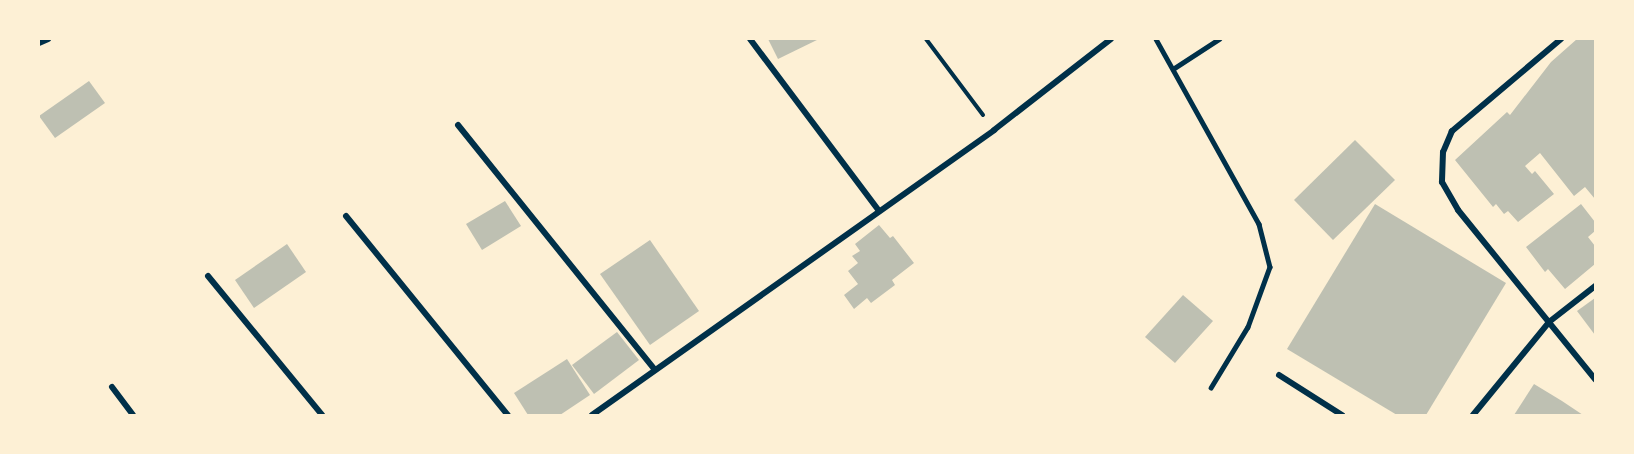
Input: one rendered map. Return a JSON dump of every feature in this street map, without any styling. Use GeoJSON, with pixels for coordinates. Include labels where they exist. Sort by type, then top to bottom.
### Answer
{"type":"FeatureCollection","features":[{"type":"Feature","properties":{"kind":"street"},"geometry":{"type":"LineString","coordinates":[[39,43],[48,39]]}},
{"type":"Feature","properties":{"kind":"street"},"geometry":{"type":"LineString","coordinates":[[750,39],[879,211]]}},
{"type":"Feature","properties":{"kind":"street"},"geometry":{"type":"LineString","coordinates":[[592,415],[994,130],[1111,39]]}},
{"type":"Feature","properties":{"kind":"street"},"geometry":{"type":"LineString","coordinates":[[1561,39],[1452,131],[1443,152],[1442,182],[1458,210],[1595,379]]}},
{"type":"Feature","properties":{"kind":"street"},"geometry":{"type":"LineString","coordinates":[[458,125],[655,370]]}},
{"type":"Feature","properties":{"kind":"street"},"geometry":{"type":"LineString","coordinates":[[346,216],[507,415]]}},
{"type":"Feature","properties":{"kind":"street"},"geometry":{"type":"LineString","coordinates":[[208,276],[322,415]]}},
{"type":"Feature","properties":{"kind":"street"},"geometry":{"type":"LineString","coordinates":[[1473,415],[1549,322],[1595,286]]}},
{"type":"Feature","properties":{"kind":"street"},"geometry":{"type":"LineString","coordinates":[[1279,375],[1342,415]]}},
{"type":"Feature","properties":{"kind":"street"},"geometry":{"type":"LineString","coordinates":[[112,387],[133,415]]}},
{"type":"Feature","properties":{"kind":"lane"},"geometry":{"type":"LineString","coordinates":[[1156,39],[1259,224],[1270,267],[1248,327],[1211,388]]}},
{"type":"Feature","properties":{"kind":"lane"},"geometry":{"type":"LineString","coordinates":[[1173,69],[1219,39]]}},
{"type":"Feature","properties":{"kind":"path"},"geometry":{"type":"LineString","coordinates":[[926,39],[994,130]]}},
{"type":"Feature","properties":{"kind":"building"},"geometry":{"type":"Polygon","coordinates":[[[768,39],[819,39],[778,59],[768,39]]]}},
{"type":"Feature","properties":{"kind":"building"},"geometry":{"type":"Polygon","coordinates":[[[1577,39],[1595,39],[1595,199],[1585,187],[1574,196],[1540,153],[1525,166],[1532,174],[1535,171],[1554,194],[1518,222],[1508,211],[1504,214],[1496,204],[1493,207],[1455,160],[1507,112],[1510,115],[1551,62],[1577,39]]]}},
{"type":"Feature","properties":{"kind":"building"},"geometry":{"type":"Polygon","coordinates":[[[89,81],[105,103],[55,138],[39,116],[89,81]]]}},
{"type":"Feature","properties":{"kind":"building"},"geometry":{"type":"Polygon","coordinates":[[[1355,140],[1395,180],[1333,240],[1294,200],[1355,140]]]}},
{"type":"Feature","properties":{"kind":"building"},"geometry":{"type":"Polygon","coordinates":[[[505,201],[521,226],[482,250],[466,224],[505,201]]]}},
{"type":"Feature","properties":{"kind":"building"},"geometry":{"type":"Polygon","coordinates":[[[1375,204],[1506,283],[1426,415],[1397,415],[1287,349],[1375,204]]]}},
{"type":"Feature","properties":{"kind":"building"},"geometry":{"type":"Polygon","coordinates":[[[1581,204],[1595,222],[1595,231],[1588,237],[1595,246],[1595,264],[1565,289],[1548,269],[1545,272],[1526,247],[1581,204]]]}},
{"type":"Feature","properties":{"kind":"building"},"geometry":{"type":"Polygon","coordinates":[[[879,225],[890,238],[893,236],[914,263],[892,280],[895,285],[871,303],[867,298],[854,309],[844,295],[858,284],[848,271],[858,263],[852,256],[860,251],[855,244],[879,225]]]}},
{"type":"Feature","properties":{"kind":"building"},"geometry":{"type":"Polygon","coordinates":[[[650,240],[699,311],[650,345],[600,274],[650,240]]]}},
{"type":"Feature","properties":{"kind":"building"},"geometry":{"type":"Polygon","coordinates":[[[287,244],[306,272],[254,308],[235,280],[287,244]]]}},
{"type":"Feature","properties":{"kind":"building"},"geometry":{"type":"Polygon","coordinates":[[[1183,295],[1213,321],[1175,363],[1145,337],[1183,295]]]}},
{"type":"Feature","properties":{"kind":"building"},"geometry":{"type":"Polygon","coordinates":[[[1595,298],[1595,335],[1577,311],[1595,298]]]}},
{"type":"Feature","properties":{"kind":"building"},"geometry":{"type":"Polygon","coordinates":[[[617,332],[639,360],[594,394],[572,365],[617,332]]]}},
{"type":"Feature","properties":{"kind":"building"},"geometry":{"type":"Polygon","coordinates":[[[567,359],[590,395],[560,415],[528,415],[514,393],[567,359]]]}},
{"type":"Feature","properties":{"kind":"building"},"geometry":{"type":"Polygon","coordinates":[[[1534,384],[1562,401],[1583,415],[1514,415],[1534,384]]]}}]}
